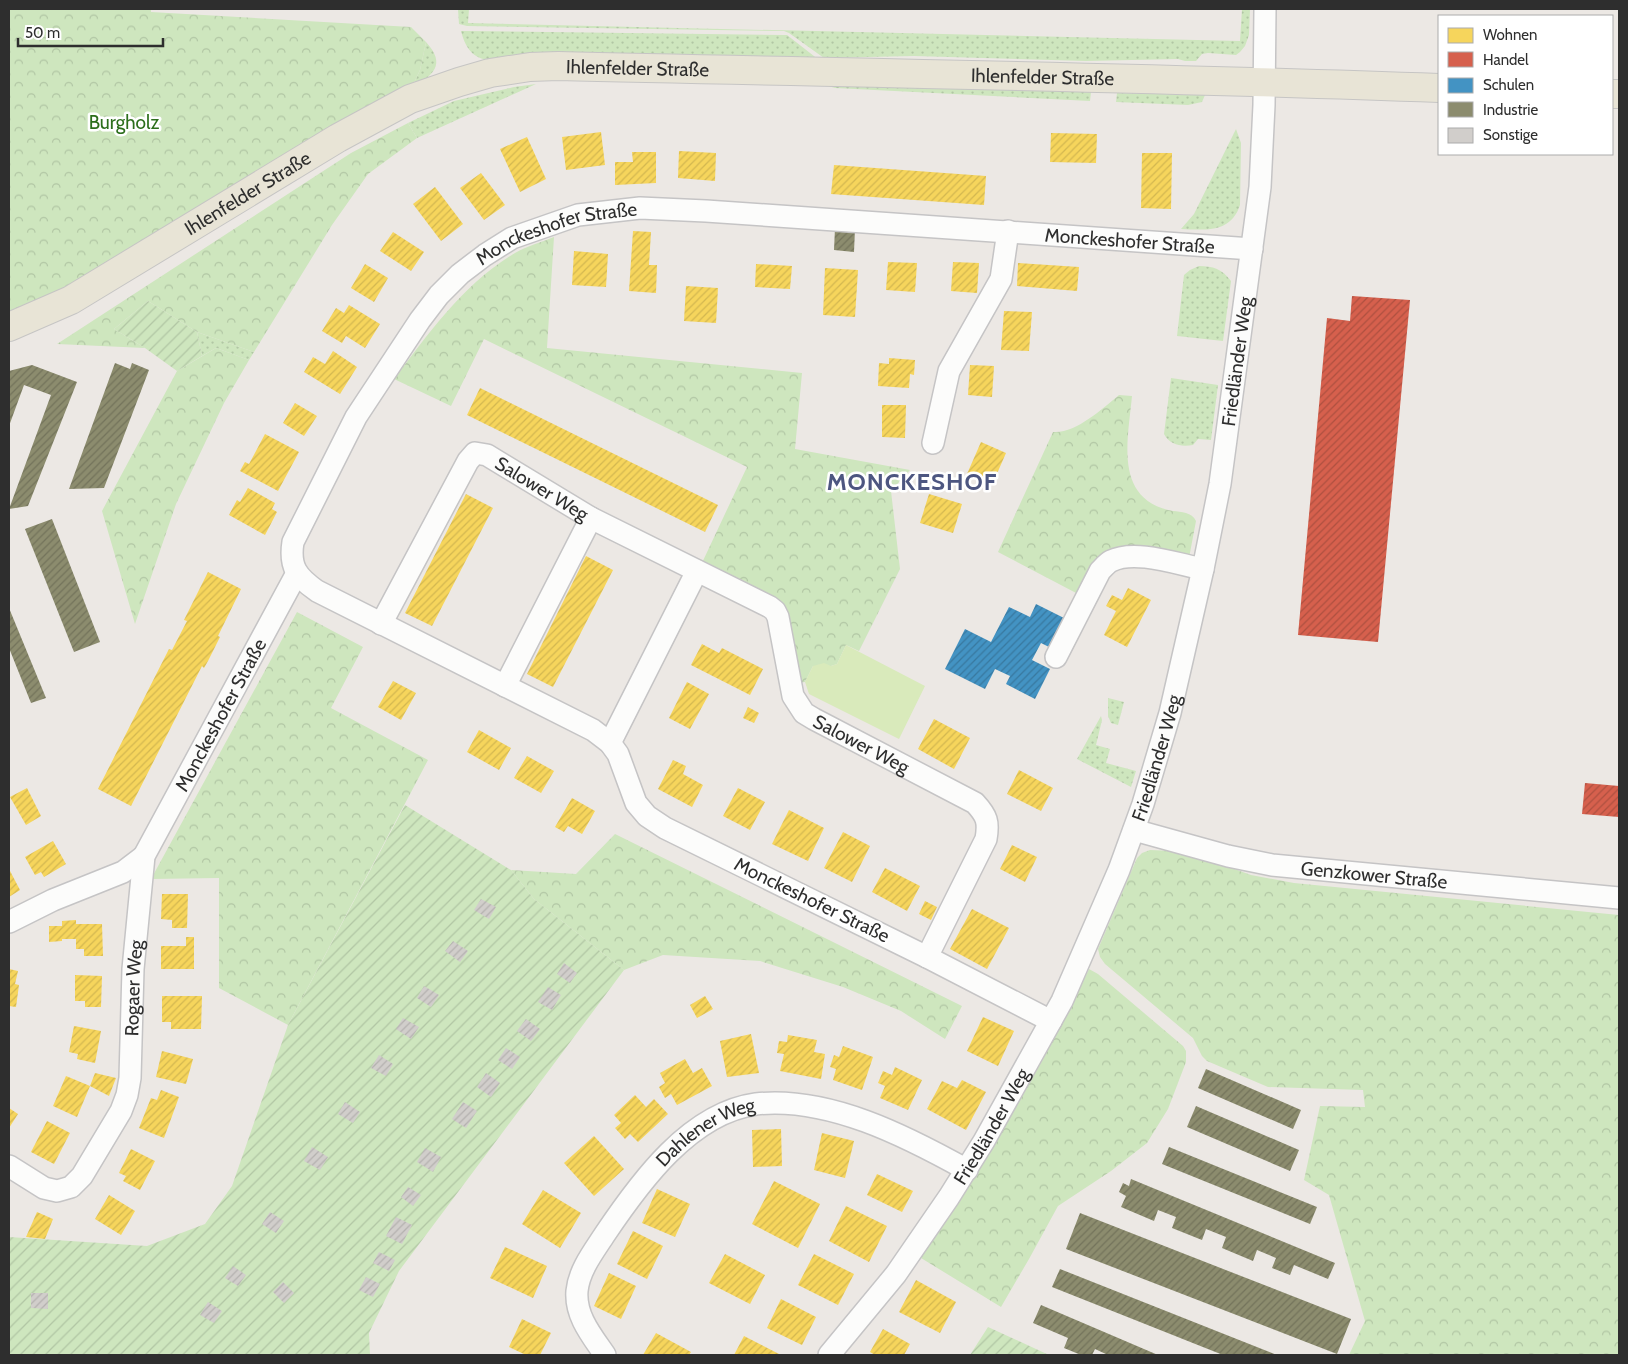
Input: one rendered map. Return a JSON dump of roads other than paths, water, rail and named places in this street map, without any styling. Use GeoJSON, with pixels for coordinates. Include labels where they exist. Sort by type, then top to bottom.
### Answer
{"type":"FeatureCollection","features":[{"type":"Feature","properties":{"kind":"main road","name":"Ihlenfelder Straße"},"geometry":{"type":"LineString","coordinates":[[9,327],[71,300],[338,138],[410,99],[459,82],[509,70],[558,66],[1264,82],[1438,88]]}},
{"type":"Feature","properties":{"kind":"street"},"geometry":{"type":"LineString","coordinates":[[1264,82],[1265,9]]}},
{"type":"Feature","properties":{"kind":"street","name":"Friedländer Weg"},"geometry":{"type":"LineString","coordinates":[[829,1355],[896,1274],[984,1142],[1051,1021],[1086,948],[1134,830],[1170,713],[1203,569],[1220,484],[1260,187],[1264,82]]}},
{"type":"Feature","properties":{"kind":"street","name":"Monckeshofer Straße"},"geometry":{"type":"LineString","coordinates":[[1051,1021],[927,957],[665,828],[647,816],[636,803],[618,754],[610,743],[593,730],[317,591],[296,573],[291,553],[293,542],[356,417],[420,320],[439,295],[460,274],[512,238],[578,215],[640,208],[706,211],[1252,249]]}},
{"type":"Feature","properties":{"kind":"street"},"geometry":{"type":"LineString","coordinates":[[933,443],[949,371],[1001,279],[1008,231]]}},
{"type":"Feature","properties":{"kind":"street","name":"Salower Weg"},"geometry":{"type":"LineString","coordinates":[[381,624],[468,461],[475,453],[487,455],[591,518],[775,611],[778,617],[793,696],[804,713],[975,803],[984,813],[988,826],[986,839],[927,957]]}},
{"type":"Feature","properties":{"kind":"street"},"geometry":{"type":"LineString","coordinates":[[506,686],[591,518]]}},
{"type":"Feature","properties":{"kind":"street"},"geometry":{"type":"LineString","coordinates":[[1056,657],[1100,572],[1109,562],[1123,556],[1136,555],[1203,569]]}},
{"type":"Feature","properties":{"kind":"street"},"geometry":{"type":"LineString","coordinates":[[610,743],[697,571]]}},
{"type":"Feature","properties":{"kind":"street","name":"Monckeshofer Straße"},"geometry":{"type":"LineString","coordinates":[[144,856],[296,573]]}},
{"type":"Feature","properties":{"kind":"street","name":"Genzkower Straße"},"geometry":{"type":"LineString","coordinates":[[1134,830],[1228,856],[1272,865],[1619,898]]}},
{"type":"Feature","properties":{"kind":"street"},"geometry":{"type":"LineString","coordinates":[[9,922],[53,900],[123,872],[144,856]]}},
{"type":"Feature","properties":{"kind":"street","name":"Rogaer Weg"},"geometry":{"type":"LineString","coordinates":[[9,1166],[44,1188],[57,1191],[71,1187],[82,1176],[121,1110],[127,1095],[130,1078],[133,969],[144,856]]}},
{"type":"Feature","properties":{"kind":"street","name":"Dahlener Weg"},"geometry":{"type":"LineString","coordinates":[[605,1355],[587,1329],[579,1310],[577,1292],[581,1275],[592,1254],[631,1195],[660,1162],[683,1139],[729,1110],[756,1104],[780,1103],[832,1110],[903,1137],[966,1170]]}},
{"type":"Feature","properties":{"kind":"district","name":"MONCKESHOF"},"geometry":{"type":"Point","coordinates":[912,481]}},
{"type":"Feature","properties":{"kind":"park label","name":"Burgholz"},"geometry":{"type":"Point","coordinates":[124,122]}}]}
